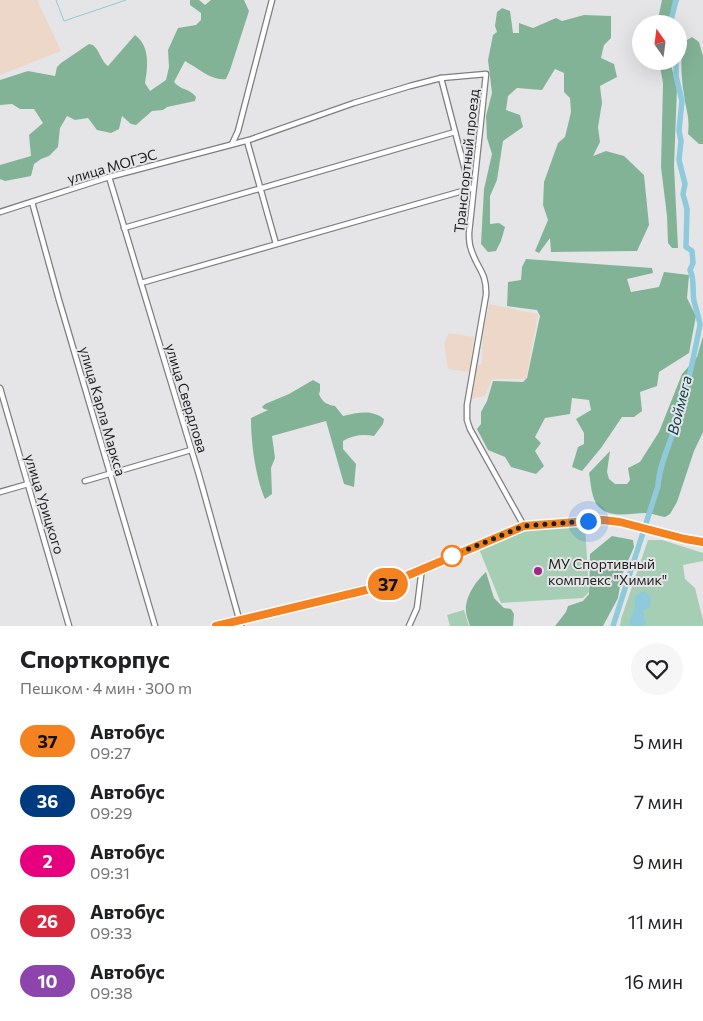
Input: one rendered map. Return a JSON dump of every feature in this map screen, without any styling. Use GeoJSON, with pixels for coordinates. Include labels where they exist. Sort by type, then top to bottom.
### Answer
{"type":"FeatureCollection","features":[{"type":"Feature","properties":{"kind":"street"},"geometry":{"type":"LineString","coordinates":[[232,144],[238,131],[272,0]]}},
{"type":"Feature","properties":{"kind":"street","name":"Транспортный проезд"},"geometry":{"type":"LineString","coordinates":[[232,144],[247,141],[354,103],[441,78],[486,74],[472,188],[469,233],[470,247],[483,272],[486,290],[467,420],[476,442],[524,526]]}},
{"type":"Feature","properties":{"kind":"street"},"geometry":{"type":"LineString","coordinates":[[141,283],[472,188],[441,78]]}},
{"type":"Feature","properties":{"kind":"street"},"geometry":{"type":"LineString","coordinates":[[124,228],[455,132]]}},
{"type":"Feature","properties":{"kind":"street"},"geometry":{"type":"LineString","coordinates":[[247,141],[276,244]]}},
{"type":"Feature","properties":{"kind":"street","name":"улица МОГЭС"},"geometry":{"type":"LineString","coordinates":[[0,212],[109,177],[232,144]]}},
{"type":"Feature","properties":{"kind":"street","name":"улица Свердлова"},"geometry":{"type":"LineString","coordinates":[[109,177],[191,450],[240,623]]}},
{"type":"Feature","properties":{"kind":"street","name":"улица Карла Маркса"},"geometry":{"type":"LineString","coordinates":[[32,202],[155,626]]}},
{"type":"Feature","properties":{"kind":"street","name":"улица Урицкого"},"geometry":{"type":"LineString","coordinates":[[0,388],[69,626]]}},
{"type":"Feature","properties":{"kind":"street"},"geometry":{"type":"LineString","coordinates":[[85,481],[191,450]]}},
{"type":"Feature","properties":{"kind":"street"},"geometry":{"type":"LineString","coordinates":[[0,492],[28,484]]}},
{"type":"Feature","properties":{"kind":"street"},"geometry":{"type":"LineString","coordinates":[[216,626],[240,623],[383,586],[524,526],[603,520],[703,542]]}},
{"type":"Feature","properties":{"kind":"street"},"geometry":{"type":"LineString","coordinates":[[409,626],[417,608],[422,568]]}},
{"type":"Feature","properties":{"kind":"shaded area"},"geometry":{"type":"Polygon","coordinates":[[[0,0],[37,0],[61,51],[0,75],[0,0]]]}},
{"type":"Feature","properties":{"kind":"shaded area"},"geometry":{"type":"Polygon","coordinates":[[[489,304],[538,314],[526,379],[492,379],[485,396],[471,399],[477,366],[482,363],[483,334],[489,304]]]}},
{"type":"Feature","properties":{"kind":"shaded area"},"geometry":{"type":"Polygon","coordinates":[[[449,333],[474,337],[469,372],[448,369],[444,343],[449,333]]]}},
{"type":"Feature","properties":{"kind":"green space"},"geometry":{"type":"Polygon","coordinates":[[[190,0],[199,0],[205,5],[211,0],[244,0],[249,11],[226,79],[210,76],[185,61],[174,82],[179,87],[194,94],[196,97],[195,101],[167,107],[163,110],[152,111],[136,125],[131,124],[122,116],[119,129],[111,133],[97,130],[88,118],[75,120],[67,116],[60,128],[58,147],[49,156],[34,164],[31,176],[5,181],[0,179],[0,165],[31,156],[29,135],[43,123],[34,109],[20,109],[12,104],[0,105],[0,80],[28,71],[55,76],[57,67],[61,63],[89,44],[95,47],[108,66],[135,35],[146,51],[147,70],[145,83],[150,91],[166,80],[169,67],[168,50],[178,28],[196,25],[201,20],[201,13],[190,5],[190,0]]]}},
{"type":"Feature","properties":{"kind":"green space"},"geometry":{"type":"Polygon","coordinates":[[[662,0],[679,0],[674,15],[659,15],[662,0]]]}},
{"type":"Feature","properties":{"kind":"green space"},"geometry":{"type":"Polygon","coordinates":[[[502,8],[510,11],[513,33],[519,33],[519,23],[533,28],[556,18],[562,21],[584,15],[611,16],[611,38],[604,45],[601,58],[614,64],[617,77],[600,86],[602,103],[598,127],[600,142],[593,156],[606,151],[624,156],[644,175],[649,225],[637,251],[551,252],[550,238],[539,253],[535,251],[548,220],[543,205],[544,182],[558,143],[565,137],[571,112],[570,98],[564,92],[564,73],[555,69],[542,90],[517,88],[508,96],[506,110],[520,115],[523,127],[503,141],[497,180],[490,196],[490,224],[499,223],[505,227],[496,251],[488,252],[481,244],[484,189],[492,154],[487,138],[486,116],[492,93],[488,60],[493,35],[497,32],[495,26],[497,12],[502,8]]]}},
{"type":"Feature","properties":{"kind":"green space"},"geometry":{"type":"Polygon","coordinates":[[[692,37],[699,42],[703,56],[703,144],[699,144],[688,134],[688,118],[681,70],[688,70],[688,39],[692,37]]]}},
{"type":"Feature","properties":{"kind":"green space"},"geometry":{"type":"Polygon","coordinates":[[[661,70],[672,70],[677,88],[674,166],[678,248],[672,248],[668,243],[661,167],[663,83],[661,70]]]}},
{"type":"Feature","properties":{"kind":"green space"},"geometry":{"type":"Polygon","coordinates":[[[526,259],[652,268],[653,273],[627,279],[631,292],[659,287],[664,272],[689,275],[687,298],[696,316],[689,353],[659,372],[657,386],[640,392],[642,411],[634,417],[622,417],[601,448],[582,471],[572,467],[578,447],[584,444],[584,433],[576,419],[591,410],[589,400],[572,398],[570,414],[545,418],[535,437],[541,443],[535,451],[544,466],[536,474],[511,467],[505,457],[488,450],[477,429],[481,424],[481,412],[487,401],[493,381],[523,382],[527,378],[540,316],[537,310],[507,306],[508,282],[521,280],[522,267],[526,259]]]}},
{"type":"Feature","properties":{"kind":"green space"},"geometry":{"type":"Polygon","coordinates":[[[703,336],[703,432],[694,451],[677,502],[670,514],[665,517],[648,513],[615,514],[604,511],[594,500],[589,473],[610,451],[607,472],[609,479],[615,484],[627,484],[630,480],[628,468],[640,462],[659,432],[682,374],[697,357],[703,336]]]}},
{"type":"Feature","properties":{"kind":"green space"},"geometry":{"type":"Polygon","coordinates":[[[313,380],[320,384],[319,394],[323,401],[335,406],[343,416],[359,413],[374,414],[384,419],[383,424],[374,436],[351,437],[343,441],[343,449],[356,464],[354,487],[344,484],[326,421],[272,436],[275,458],[271,468],[272,494],[265,499],[254,459],[251,418],[268,410],[262,407],[265,404],[289,394],[313,380]]]}},
{"type":"Feature","properties":{"kind":"green space","name":"МУ Спортивный комплекс \"Химик\""},"geometry":{"type":"Polygon","coordinates":[[[585,525],[589,592],[583,598],[501,603],[479,549],[525,529],[585,525]]]}},
{"type":"Feature","properties":{"kind":"green space"},"geometry":{"type":"Polygon","coordinates":[[[612,536],[633,540],[634,547],[622,575],[618,598],[603,626],[555,626],[566,612],[568,606],[583,601],[589,594],[590,554],[612,536]]]}},
{"type":"Feature","properties":{"kind":"green space"},"geometry":{"type":"Polygon","coordinates":[[[648,540],[662,540],[703,553],[703,561],[683,565],[685,579],[695,588],[703,626],[620,626],[648,540]]]}},
{"type":"Feature","properties":{"kind":"green space"},"geometry":{"type":"Polygon","coordinates":[[[486,572],[494,598],[504,608],[511,609],[514,614],[513,626],[470,626],[466,611],[468,597],[473,587],[486,572]]]}},
{"type":"Feature","properties":{"kind":"green space"},"geometry":{"type":"Polygon","coordinates":[[[464,610],[469,626],[450,626],[447,615],[464,610]]]}},
{"type":"Feature","properties":{"kind":"water"},"geometry":{"type":"Polygon","coordinates":[[[641,592],[645,592],[651,597],[650,607],[643,611],[646,624],[643,626],[631,626],[629,622],[634,612],[635,598],[641,592]]]}},
{"type":"Feature","properties":{"kind":"waterway"},"geometry":{"type":"LineString","coordinates":[[56,0],[64,21],[126,0]]}},
{"type":"Feature","properties":{"kind":"waterway","name":"Воймега"},"geometry":{"type":"LineString","coordinates":[[672,15],[676,0]]}},
{"type":"Feature","properties":{"kind":"waterway","name":"Воймега"},"geometry":{"type":"LineString","coordinates":[[613,626],[682,404],[700,325],[694,301],[690,270],[693,263],[692,251],[686,247],[687,209],[683,194],[685,184],[679,160],[681,141],[679,130],[682,101],[676,70]]}},
{"type":"Feature","properties":{"kind":"bus line","name":"37"},"geometry":{"type":"LineString","coordinates":[[216,626],[383,586],[496,536],[524,526],[603,520],[620,522],[703,542]]}},
{"type":"Feature","properties":{"kind":"place","name":"МУ Спортивный комплекс \"Химик\""},"geometry":{"type":"Point","coordinates":[538,571]}},
{"type":"Feature","properties":{"kind":"route"},"geometry":{"type":"LineString","coordinates":[[452,556],[496,536],[524,526],[588,521]]}}]}
